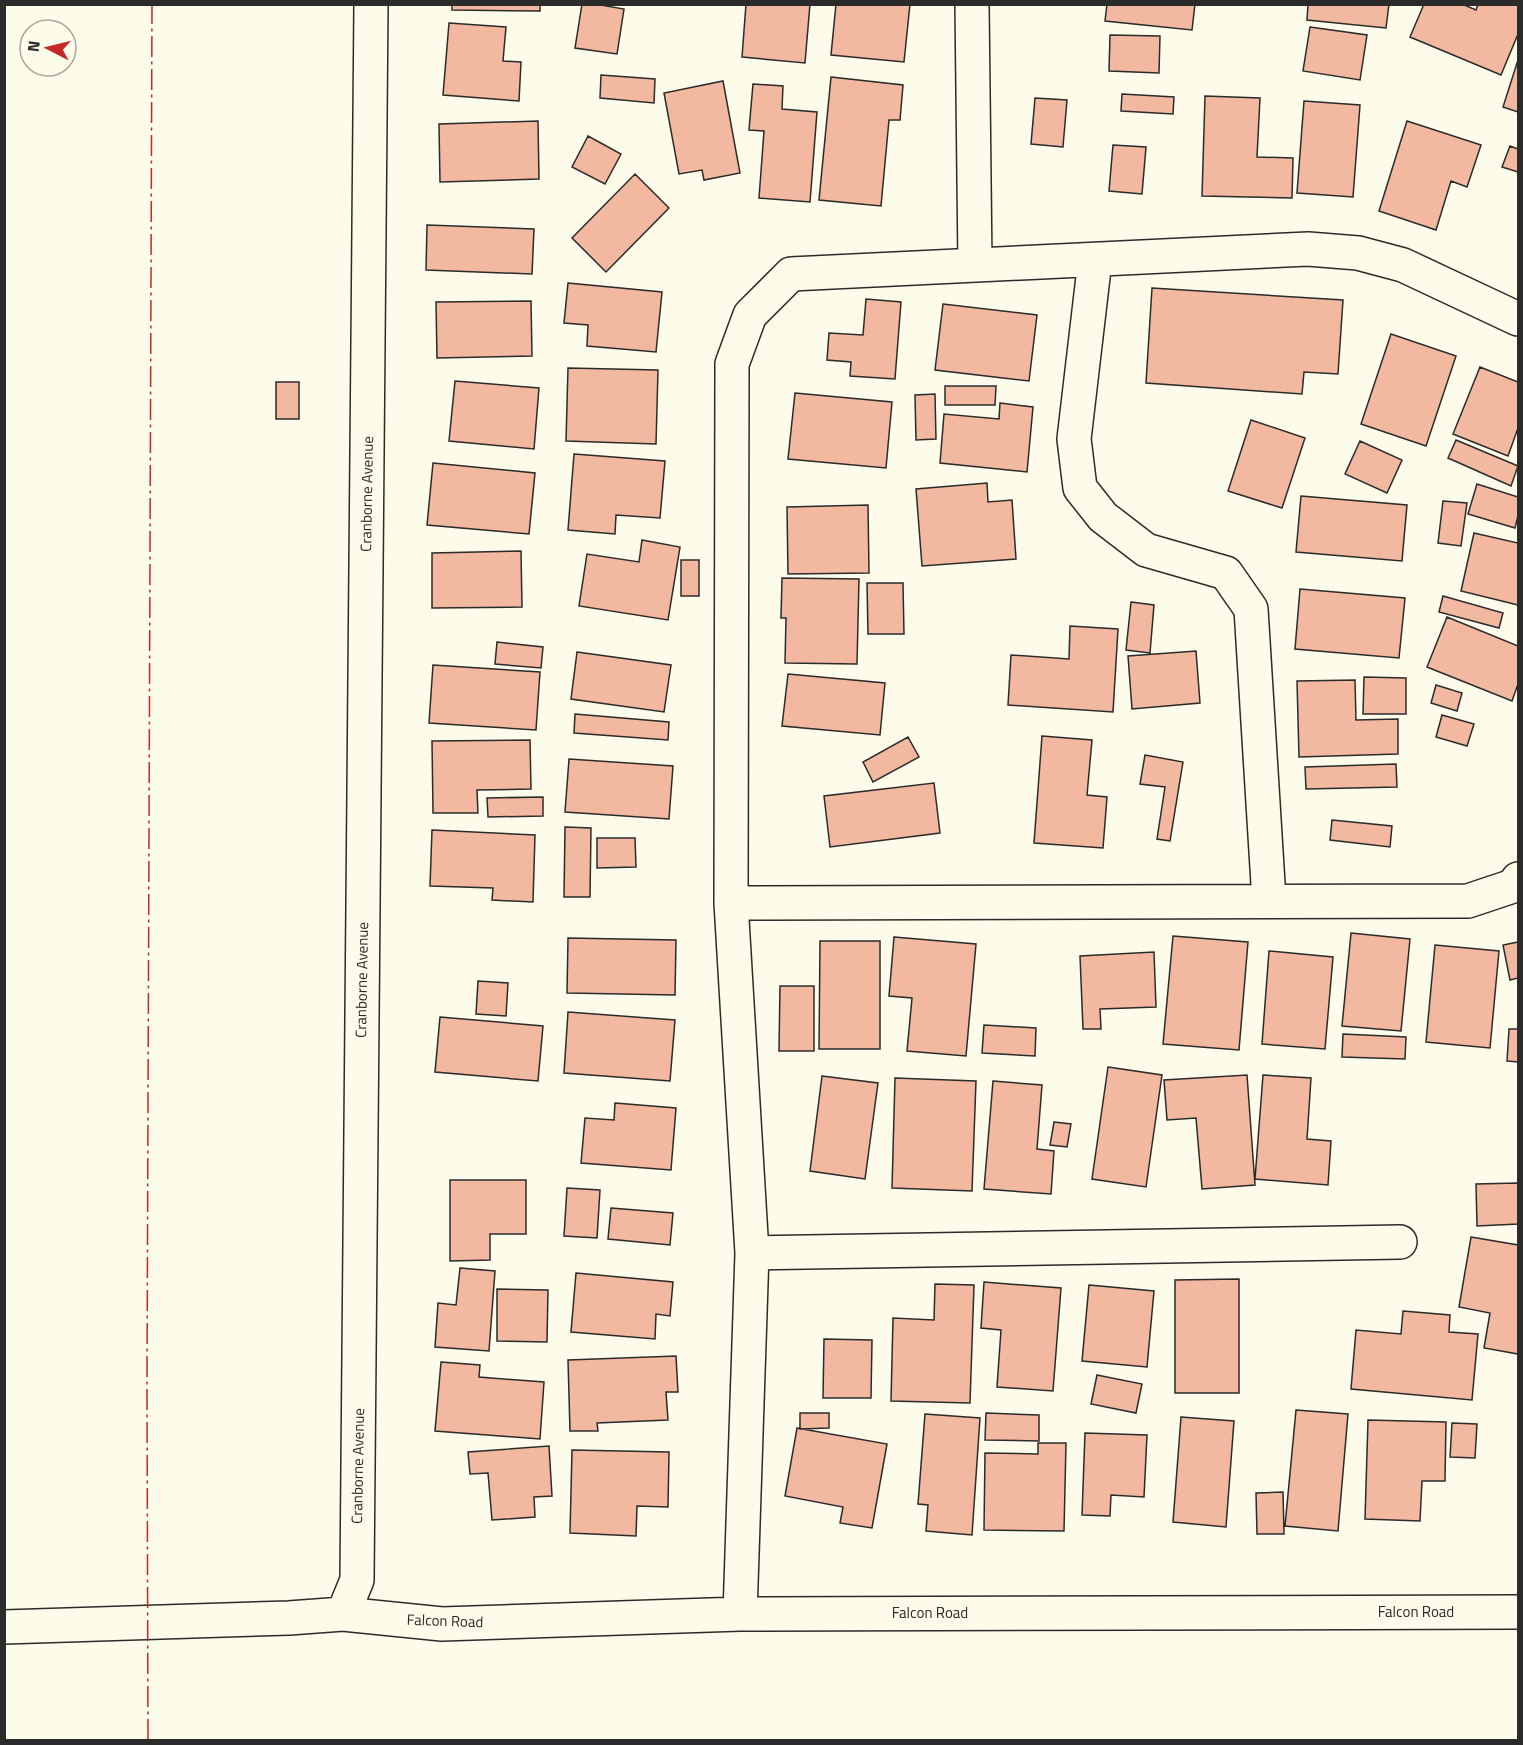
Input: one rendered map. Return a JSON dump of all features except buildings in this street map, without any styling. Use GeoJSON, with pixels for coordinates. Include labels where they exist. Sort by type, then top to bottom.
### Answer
{"type":"FeatureCollection","features":[{"type":"Feature","properties":{"kind":"street","name":"Cranborne Avenue"},"geometry":{"type":"LineString","coordinates":[[343,1614],[357,1580],[371,4]]}},
{"type":"Feature","properties":{"kind":"street"},"geometry":{"type":"LineString","coordinates":[[972,4],[975,265]]}},
{"type":"Feature","properties":{"kind":"street"},"geometry":{"type":"LineString","coordinates":[[740,1614],[752,1253],[731,903],[732,364],[750,315],[791,274],[1308,249],[1358,253],[1402,265],[1518,319]]}},
{"type":"Feature","properties":{"kind":"street"},"geometry":{"type":"LineString","coordinates":[[1095,260],[1074,439],[1080,488],[1103,517],[1146,550],[1226,573],[1251,609],[1269,900]]}},
{"type":"Feature","properties":{"kind":"street"},"geometry":{"type":"LineString","coordinates":[[731,903],[1468,901],[1514,886],[1518,879]]}},
{"type":"Feature","properties":{"kind":"street"},"geometry":{"type":"LineString","coordinates":[[752,1253],[1400,1242]]}},
{"type":"Feature","properties":{"kind":"street","name":"Falcon Road"},"geometry":{"type":"LineString","coordinates":[[343,1614],[442,1624],[740,1614],[1518,1612]]}},
{"type":"Feature","properties":{"kind":"street"},"geometry":{"type":"LineString","coordinates":[[4,1627],[289,1618],[343,1614]]}},
{"type":"Feature","properties":{"kind":"power"},"geometry":{"type":"LineString","coordinates":[[148,1740],[147,1384],[152,4]]}}]}
